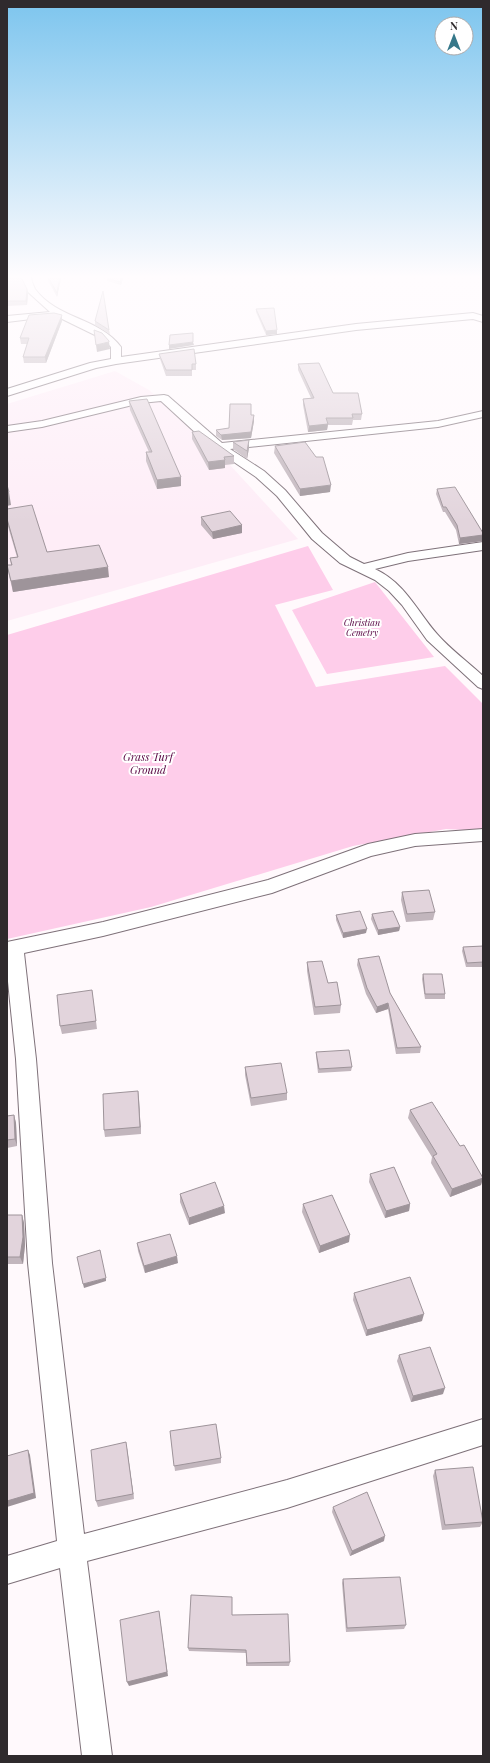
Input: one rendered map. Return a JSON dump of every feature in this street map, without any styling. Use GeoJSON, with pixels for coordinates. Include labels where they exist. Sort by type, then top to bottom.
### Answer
{"type":"FeatureCollection","features":[{"type":"Feature","properties":{"kind":"street"},"geometry":{"type":"LineString","coordinates":[[7,393],[94,366],[142,357]]}},
{"type":"Feature","properties":{"kind":"street"},"geometry":{"type":"LineString","coordinates":[[7,429],[42,424],[141,400],[164,398],[202,433],[260,474],[281,493],[317,536],[345,560],[380,577],[394,588],[407,602],[432,637],[483,684]]}},
{"type":"Feature","properties":{"kind":"street"},"geometry":{"type":"LineString","coordinates":[[219,446],[438,424],[483,414]]}},
{"type":"Feature","properties":{"kind":"street"},"geometry":{"type":"LineString","coordinates":[[361,569],[408,557],[483,546]]}},
{"type":"Feature","properties":{"kind":"street"},"geometry":{"type":"LineString","coordinates":[[97,1756],[72,1551],[40,1263],[26,1059],[10,948],[103,929],[272,886],[368,850],[415,840],[483,835]]}},
{"type":"Feature","properties":{"kind":"street"},"geometry":{"type":"LineString","coordinates":[[7,1570],[72,1551],[287,1494],[483,1432]]}},
{"type":"Feature","properties":{"kind":"shaded area"},"geometry":{"type":"Polygon","coordinates":[[[115,371],[149,390],[207,440],[298,539],[7,621],[7,404],[115,371]]]}},
{"type":"Feature","properties":{"kind":"green space","name":"Grass Turf Ground"},"geometry":{"type":"Polygon","coordinates":[[[308,546],[333,590],[275,605],[316,687],[445,666],[483,704],[483,831],[446,829],[353,846],[151,907],[7,939],[7,635],[308,546]]]}},
{"type":"Feature","properties":{"kind":"green space","name":"Christian Cemetry"},"geometry":{"type":"Polygon","coordinates":[[[375,582],[434,657],[327,674],[292,610],[375,582]]]}},
{"type":"Feature","properties":{"kind":"building"},"geometry":{"type":"Polygon","coordinates":[[[160,357],[195,357],[196,364],[192,364],[192,370],[166,370],[160,357]]]}},
{"type":"Feature","properties":{"kind":"building"},"geometry":{"type":"Polygon","coordinates":[[[319,363],[333,393],[358,393],[362,414],[352,414],[353,418],[326,418],[328,424],[309,426],[303,399],[314,398],[298,364],[319,363]]]}},
{"type":"Feature","properties":{"kind":"building"},"geometry":{"type":"Polygon","coordinates":[[[147,399],[181,477],[157,480],[146,452],[152,452],[129,401],[147,399]]]}},
{"type":"Feature","properties":{"kind":"building"},"geometry":{"type":"Polygon","coordinates":[[[230,404],[251,404],[251,415],[254,415],[251,432],[221,435],[216,430],[229,428],[230,404]]]}},
{"type":"Feature","properties":{"kind":"building"},"geometry":{"type":"Polygon","coordinates":[[[199,431],[234,456],[224,457],[225,460],[208,462],[192,432],[199,431]]]}},
{"type":"Feature","properties":{"kind":"building"},"geometry":{"type":"Polygon","coordinates":[[[249,440],[247,451],[233,442],[249,440]]]}},
{"type":"Feature","properties":{"kind":"building"},"geometry":{"type":"Polygon","coordinates":[[[305,442],[316,457],[323,457],[331,485],[300,489],[275,446],[305,442]]]}},
{"type":"Feature","properties":{"kind":"building"},"geometry":{"type":"Polygon","coordinates":[[[455,487],[483,535],[460,538],[457,525],[446,507],[443,507],[437,489],[455,487]]]}},
{"type":"Feature","properties":{"kind":"building"},"geometry":{"type":"Polygon","coordinates":[[[32,505],[47,552],[99,545],[108,567],[11,581],[7,565],[12,565],[10,558],[18,557],[7,519],[7,509],[32,505]]]}},
{"type":"Feature","properties":{"kind":"building"},"geometry":{"type":"Polygon","coordinates":[[[230,511],[242,525],[212,532],[201,517],[230,511]]]}},
{"type":"Feature","properties":{"kind":"building"},"geometry":{"type":"Polygon","coordinates":[[[429,890],[435,912],[407,914],[402,892],[429,890]]]}},
{"type":"Feature","properties":{"kind":"building"},"geometry":{"type":"Polygon","coordinates":[[[360,911],[367,929],[343,933],[336,915],[360,911]]]}},
{"type":"Feature","properties":{"kind":"building"},"geometry":{"type":"Polygon","coordinates":[[[393,911],[400,927],[378,930],[372,914],[393,911]]]}},
{"type":"Feature","properties":{"kind":"building"},"geometry":{"type":"Polygon","coordinates":[[[483,946],[483,962],[467,963],[463,947],[483,946]]]}},
{"type":"Feature","properties":{"kind":"building"},"geometry":{"type":"Polygon","coordinates":[[[379,956],[390,993],[421,1047],[397,1048],[388,1003],[377,1007],[367,988],[358,959],[379,956]]]}},
{"type":"Feature","properties":{"kind":"building"},"geometry":{"type":"Polygon","coordinates":[[[322,961],[328,983],[337,982],[341,1005],[315,1007],[307,962],[322,961]]]}},
{"type":"Feature","properties":{"kind":"building"},"geometry":{"type":"Polygon","coordinates":[[[423,974],[442,974],[445,994],[425,994],[423,974]]]}},
{"type":"Feature","properties":{"kind":"building"},"geometry":{"type":"Polygon","coordinates":[[[92,990],[96,1021],[60,1026],[57,995],[92,990]]]}},
{"type":"Feature","properties":{"kind":"building"},"geometry":{"type":"Polygon","coordinates":[[[349,1050],[352,1067],[319,1069],[316,1052],[349,1050]]]}},
{"type":"Feature","properties":{"kind":"building"},"geometry":{"type":"Polygon","coordinates":[[[281,1063],[287,1093],[251,1098],[245,1067],[281,1063]]]}},
{"type":"Feature","properties":{"kind":"building"},"geometry":{"type":"Polygon","coordinates":[[[138,1091],[140,1127],[104,1130],[103,1094],[138,1091]]]}},
{"type":"Feature","properties":{"kind":"building"},"geometry":{"type":"Polygon","coordinates":[[[432,1102],[460,1146],[464,1145],[483,1178],[452,1189],[433,1156],[437,1154],[410,1110],[432,1102]]]}},
{"type":"Feature","properties":{"kind":"building"},"geometry":{"type":"Polygon","coordinates":[[[14,1115],[15,1139],[7,1140],[7,1116],[14,1115]]]}},
{"type":"Feature","properties":{"kind":"building"},"geometry":{"type":"Polygon","coordinates":[[[394,1167],[410,1204],[386,1211],[370,1174],[394,1167]]]}},
{"type":"Feature","properties":{"kind":"building"},"geometry":{"type":"Polygon","coordinates":[[[215,1182],[224,1206],[189,1218],[180,1194],[215,1182]]]}},
{"type":"Feature","properties":{"kind":"building"},"geometry":{"type":"Polygon","coordinates":[[[332,1195],[350,1235],[320,1246],[303,1204],[332,1195]]]}},
{"type":"Feature","properties":{"kind":"building"},"geometry":{"type":"Polygon","coordinates":[[[7,1215],[22,1215],[23,1237],[20,1257],[7,1257],[7,1215]]]}},
{"type":"Feature","properties":{"kind":"building"},"geometry":{"type":"Polygon","coordinates":[[[170,1234],[177,1256],[144,1266],[137,1243],[170,1234]]]}},
{"type":"Feature","properties":{"kind":"building"},"geometry":{"type":"Polygon","coordinates":[[[100,1250],[106,1278],[83,1284],[77,1257],[100,1250]]]}},
{"type":"Feature","properties":{"kind":"building"},"geometry":{"type":"Polygon","coordinates":[[[410,1277],[424,1314],[367,1330],[354,1293],[410,1277]]]}},
{"type":"Feature","properties":{"kind":"building"},"geometry":{"type":"Polygon","coordinates":[[[430,1347],[445,1388],[413,1396],[399,1355],[430,1347]]]}},
{"type":"Feature","properties":{"kind":"building"},"geometry":{"type":"Polygon","coordinates":[[[216,1424],[221,1458],[174,1466],[170,1431],[216,1424]]]}},
{"type":"Feature","properties":{"kind":"building"},"geometry":{"type":"Polygon","coordinates":[[[126,1442],[133,1494],[96,1501],[91,1450],[126,1442]]]}},
{"type":"Feature","properties":{"kind":"building"},"geometry":{"type":"Polygon","coordinates":[[[28,1450],[34,1493],[7,1501],[7,1456],[28,1450]]]}},
{"type":"Feature","properties":{"kind":"building"},"geometry":{"type":"Polygon","coordinates":[[[473,1467],[483,1522],[445,1525],[435,1470],[473,1467]]]}},
{"type":"Feature","properties":{"kind":"building"},"geometry":{"type":"Polygon","coordinates":[[[367,1492],[385,1536],[352,1551],[333,1507],[367,1492]]]}},
{"type":"Feature","properties":{"kind":"building"},"geometry":{"type":"Polygon","coordinates":[[[400,1577],[406,1625],[347,1628],[343,1579],[400,1577]]]}},
{"type":"Feature","properties":{"kind":"building"},"geometry":{"type":"Polygon","coordinates":[[[191,1595],[232,1597],[232,1615],[288,1614],[290,1662],[247,1663],[246,1650],[188,1648],[191,1595]]]}},
{"type":"Feature","properties":{"kind":"building"},"geometry":{"type":"Polygon","coordinates":[[[159,1611],[167,1672],[127,1682],[120,1620],[159,1611]]]}}]}
